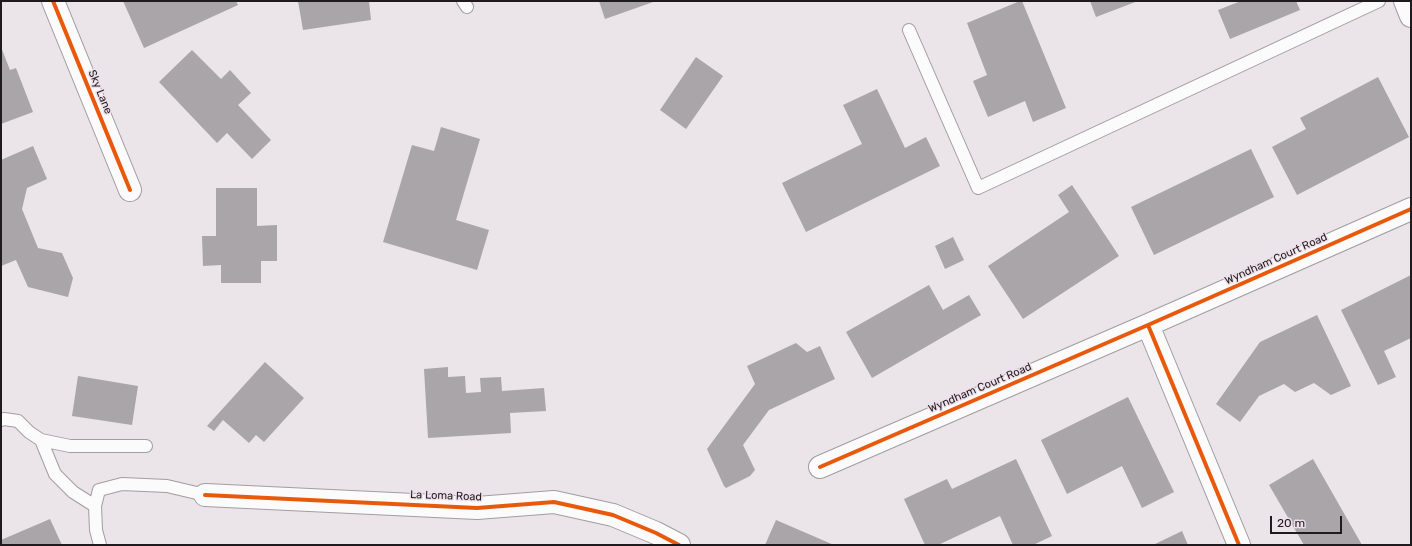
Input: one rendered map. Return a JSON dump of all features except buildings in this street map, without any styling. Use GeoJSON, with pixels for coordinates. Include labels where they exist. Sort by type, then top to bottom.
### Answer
{"type":"FeatureCollection","features":[{"type":"Feature","properties":{"kind":"street","name":"Sky Lane"},"geometry":{"type":"LineString","coordinates":[[53,1],[130,190]]}},
{"type":"Feature","properties":{"kind":"street"},"geometry":{"type":"LineString","coordinates":[[1405,1],[1411,16]]}},
{"type":"Feature","properties":{"kind":"street","name":"Wyndham Court Road"},"geometry":{"type":"LineString","coordinates":[[820,467],[1411,209]]}},
{"type":"Feature","properties":{"kind":"street"},"geometry":{"type":"LineString","coordinates":[[1148,325],[1239,545]]}},
{"type":"Feature","properties":{"kind":"street","name":"La Loma Road"},"geometry":{"type":"LineString","coordinates":[[205,495],[477,508],[554,502],[613,515],[656,533],[679,545]]}},
{"type":"Feature","properties":{"kind":"lane"},"geometry":{"type":"LineString","coordinates":[[908,30],[978,188],[1379,1]]}},
{"type":"Feature","properties":{"kind":"lane"},"geometry":{"type":"LineString","coordinates":[[1,420],[18,421],[41,440],[70,446],[146,446]]}},
{"type":"Feature","properties":{"kind":"lane"},"geometry":{"type":"LineString","coordinates":[[41,440],[55,474],[73,492],[95,506]]}},
{"type":"Feature","properties":{"kind":"lane"},"geometry":{"type":"LineString","coordinates":[[100,545],[96,530],[95,506],[99,490],[122,484],[167,486],[205,495]]}},
{"type":"Feature","properties":{"kind":"cycle path"},"geometry":{"type":"LineString","coordinates":[[53,1],[130,190]]}},
{"type":"Feature","properties":{"kind":"cycle path"},"geometry":{"type":"LineString","coordinates":[[820,467],[1411,209]]}},
{"type":"Feature","properties":{"kind":"cycle path"},"geometry":{"type":"LineString","coordinates":[[1148,325],[1239,545]]}},
{"type":"Feature","properties":{"kind":"cycle path"},"geometry":{"type":"LineString","coordinates":[[205,495],[477,508],[554,502],[613,515],[656,533],[679,545]]}}]}
